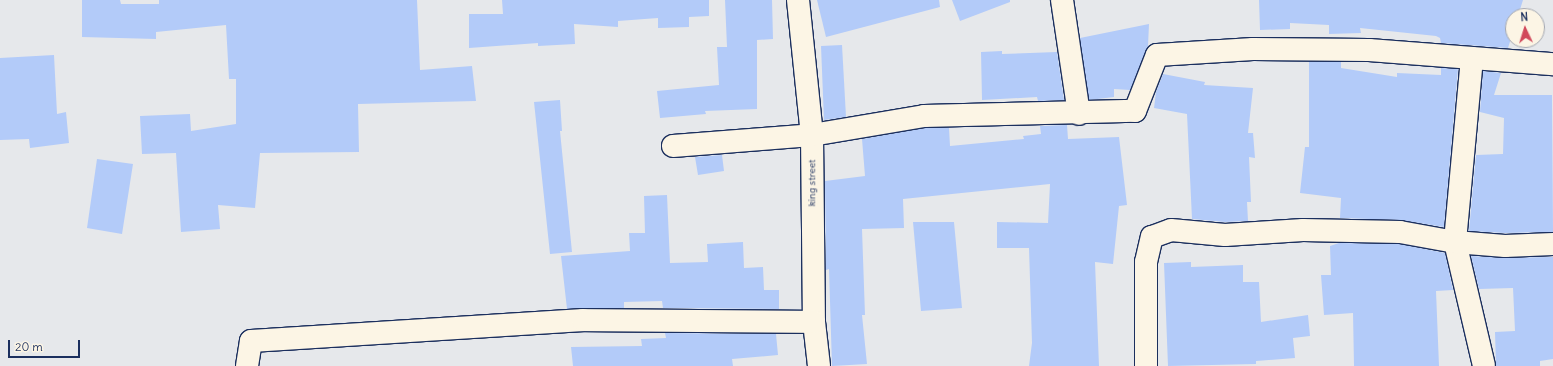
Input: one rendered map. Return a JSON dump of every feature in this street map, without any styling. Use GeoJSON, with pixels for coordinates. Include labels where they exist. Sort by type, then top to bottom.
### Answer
{"type":"FeatureCollection","features":[{"type":"Feature","properties":{"kind":"street","name":"king street"},"geometry":{"type":"LineString","coordinates":[[798,0],[812,134],[814,322],[819,366]]}},
{"type":"Feature","properties":{"kind":"street"},"geometry":{"type":"LineString","coordinates":[[1062,0],[1079,114]]}},
{"type":"Feature","properties":{"kind":"street"},"geometry":{"type":"LineString","coordinates":[[673,146],[812,134],[924,116],[1079,114],[1135,111],[1157,55],[1253,49],[1346,50],[1553,64]]}},
{"type":"Feature","properties":{"kind":"street"},"geometry":{"type":"LineString","coordinates":[[1472,58],[1455,242],[1484,366]]}},
{"type":"Feature","properties":{"kind":"street"},"geometry":{"type":"LineString","coordinates":[[1146,366],[1146,262],[1152,237],[1171,230],[1225,235],[1303,230],[1400,232],[1455,242],[1505,246],[1553,244]]}},
{"type":"Feature","properties":{"kind":"street"},"geometry":{"type":"LineString","coordinates":[[247,366],[251,341],[583,320],[814,322]]}},
{"type":"Feature","properties":{"kind":"building"},"geometry":{"type":"Polygon","coordinates":[[[82,0],[120,0],[121,4],[159,4],[159,0],[417,0],[420,70],[472,66],[476,101],[358,104],[359,152],[260,153],[255,208],[218,205],[220,229],[181,232],[176,153],[142,154],[140,116],[190,114],[191,131],[236,124],[236,79],[229,79],[226,25],[156,32],[156,39],[82,37],[82,0]]]}},
{"type":"Feature","properties":{"kind":"building"},"geometry":{"type":"Polygon","coordinates":[[[502,0],[709,0],[709,16],[689,17],[689,27],[658,28],[658,18],[618,21],[618,27],[574,24],[575,44],[538,46],[538,43],[469,48],[469,14],[503,14],[502,0]]]}},
{"type":"Feature","properties":{"kind":"building"},"geometry":{"type":"Polygon","coordinates":[[[725,0],[772,0],[773,39],[757,40],[757,109],[705,111],[706,114],[660,118],[657,91],[719,85],[717,47],[727,47],[725,0]]]}},
{"type":"Feature","properties":{"kind":"building"},"geometry":{"type":"Polygon","coordinates":[[[817,0],[939,0],[940,7],[826,37],[817,0]]]}},
{"type":"Feature","properties":{"kind":"building"},"geometry":{"type":"Polygon","coordinates":[[[952,0],[1010,0],[1010,2],[960,21],[952,0]]]}},
{"type":"Feature","properties":{"kind":"building"},"geometry":{"type":"Polygon","coordinates":[[[1259,0],[1523,0],[1520,8],[1505,8],[1505,48],[1441,43],[1440,38],[1436,36],[1360,28],[1361,33],[1329,34],[1329,25],[1290,23],[1290,29],[1260,30],[1259,0]]]}},
{"type":"Feature","properties":{"kind":"building"},"geometry":{"type":"Polygon","coordinates":[[[1149,24],[1148,46],[1130,90],[1114,89],[1114,97],[1089,100],[1080,38],[1149,24]]]}},
{"type":"Feature","properties":{"kind":"building"},"geometry":{"type":"Polygon","coordinates":[[[842,45],[846,117],[824,120],[821,46],[842,45]]]}},
{"type":"Feature","properties":{"kind":"building"},"geometry":{"type":"Polygon","coordinates":[[[1002,51],[1002,54],[1057,52],[1064,100],[1038,101],[1037,97],[982,100],[981,52],[1002,51]]]}},
{"type":"Feature","properties":{"kind":"building"},"geometry":{"type":"Polygon","coordinates":[[[54,55],[57,114],[66,112],[69,143],[30,148],[29,139],[0,140],[0,58],[54,55]]]}},
{"type":"Feature","properties":{"kind":"building"},"geometry":{"type":"Polygon","coordinates":[[[1309,62],[1341,62],[1341,68],[1397,77],[1397,73],[1441,75],[1441,68],[1458,69],[1444,227],[1400,220],[1340,218],[1341,198],[1300,193],[1305,147],[1309,147],[1309,62]]]}},
{"type":"Feature","properties":{"kind":"building"},"geometry":{"type":"Polygon","coordinates":[[[1483,71],[1501,73],[1494,95],[1552,95],[1553,232],[1505,233],[1469,231],[1476,155],[1503,154],[1504,118],[1480,112],[1483,71]]]}},
{"type":"Feature","properties":{"kind":"building"},"geometry":{"type":"Polygon","coordinates":[[[1163,74],[1205,82],[1204,85],[1253,88],[1248,133],[1253,133],[1255,158],[1249,157],[1251,202],[1247,202],[1248,221],[1225,222],[1192,219],[1187,114],[1154,108],[1156,92],[1163,74]]]}},
{"type":"Feature","properties":{"kind":"building"},"geometry":{"type":"Polygon","coordinates":[[[560,100],[562,131],[560,131],[572,252],[550,254],[534,102],[560,100]]]}},
{"type":"Feature","properties":{"kind":"building"},"geometry":{"type":"Polygon","coordinates":[[[1067,125],[1068,139],[1119,137],[1127,205],[1119,206],[1113,264],[1095,262],[1099,366],[1029,366],[1032,343],[1029,248],[997,248],[997,222],[1048,223],[1050,184],[903,199],[904,228],[862,229],[865,315],[862,315],[867,364],[832,366],[829,269],[826,270],[825,181],[865,176],[862,139],[925,128],[949,128],[950,146],[1024,139],[1023,136],[1041,134],[1040,126],[1067,125]]]}},
{"type":"Feature","properties":{"kind":"building"},"geometry":{"type":"Polygon","coordinates":[[[722,155],[724,171],[698,175],[695,157],[722,155]]]}},
{"type":"Feature","properties":{"kind":"building"},"geometry":{"type":"Polygon","coordinates":[[[97,159],[133,164],[122,234],[87,228],[97,159]]]}},
{"type":"Feature","properties":{"kind":"building"},"geometry":{"type":"Polygon","coordinates":[[[667,195],[670,263],[708,262],[707,244],[743,242],[744,268],[763,267],[764,290],[779,290],[779,309],[663,308],[662,301],[624,302],[624,308],[567,309],[561,256],[630,251],[629,233],[645,233],[644,196],[667,195]]]}},
{"type":"Feature","properties":{"kind":"building"},"geometry":{"type":"Polygon","coordinates":[[[913,222],[954,222],[962,308],[921,311],[913,222]]]}},
{"type":"Feature","properties":{"kind":"building"},"geometry":{"type":"Polygon","coordinates":[[[1339,243],[1399,244],[1445,253],[1453,290],[1436,291],[1439,366],[1354,366],[1353,313],[1324,315],[1321,275],[1331,275],[1330,246],[1339,243]]]}},
{"type":"Feature","properties":{"kind":"building"},"geometry":{"type":"Polygon","coordinates":[[[1471,256],[1505,258],[1553,257],[1553,359],[1540,361],[1540,366],[1496,366],[1495,332],[1515,331],[1513,288],[1479,289],[1471,256]]]}},
{"type":"Feature","properties":{"kind":"building"},"geometry":{"type":"Polygon","coordinates":[[[1191,262],[1191,267],[1243,265],[1243,282],[1259,282],[1261,322],[1308,315],[1310,336],[1293,338],[1295,358],[1256,361],[1256,364],[1168,366],[1164,263],[1191,262]]]}},
{"type":"Feature","properties":{"kind":"building"},"geometry":{"type":"Polygon","coordinates":[[[665,333],[776,334],[778,355],[732,359],[733,366],[573,366],[571,347],[642,346],[641,339],[666,338],[665,333]]]}}]}
